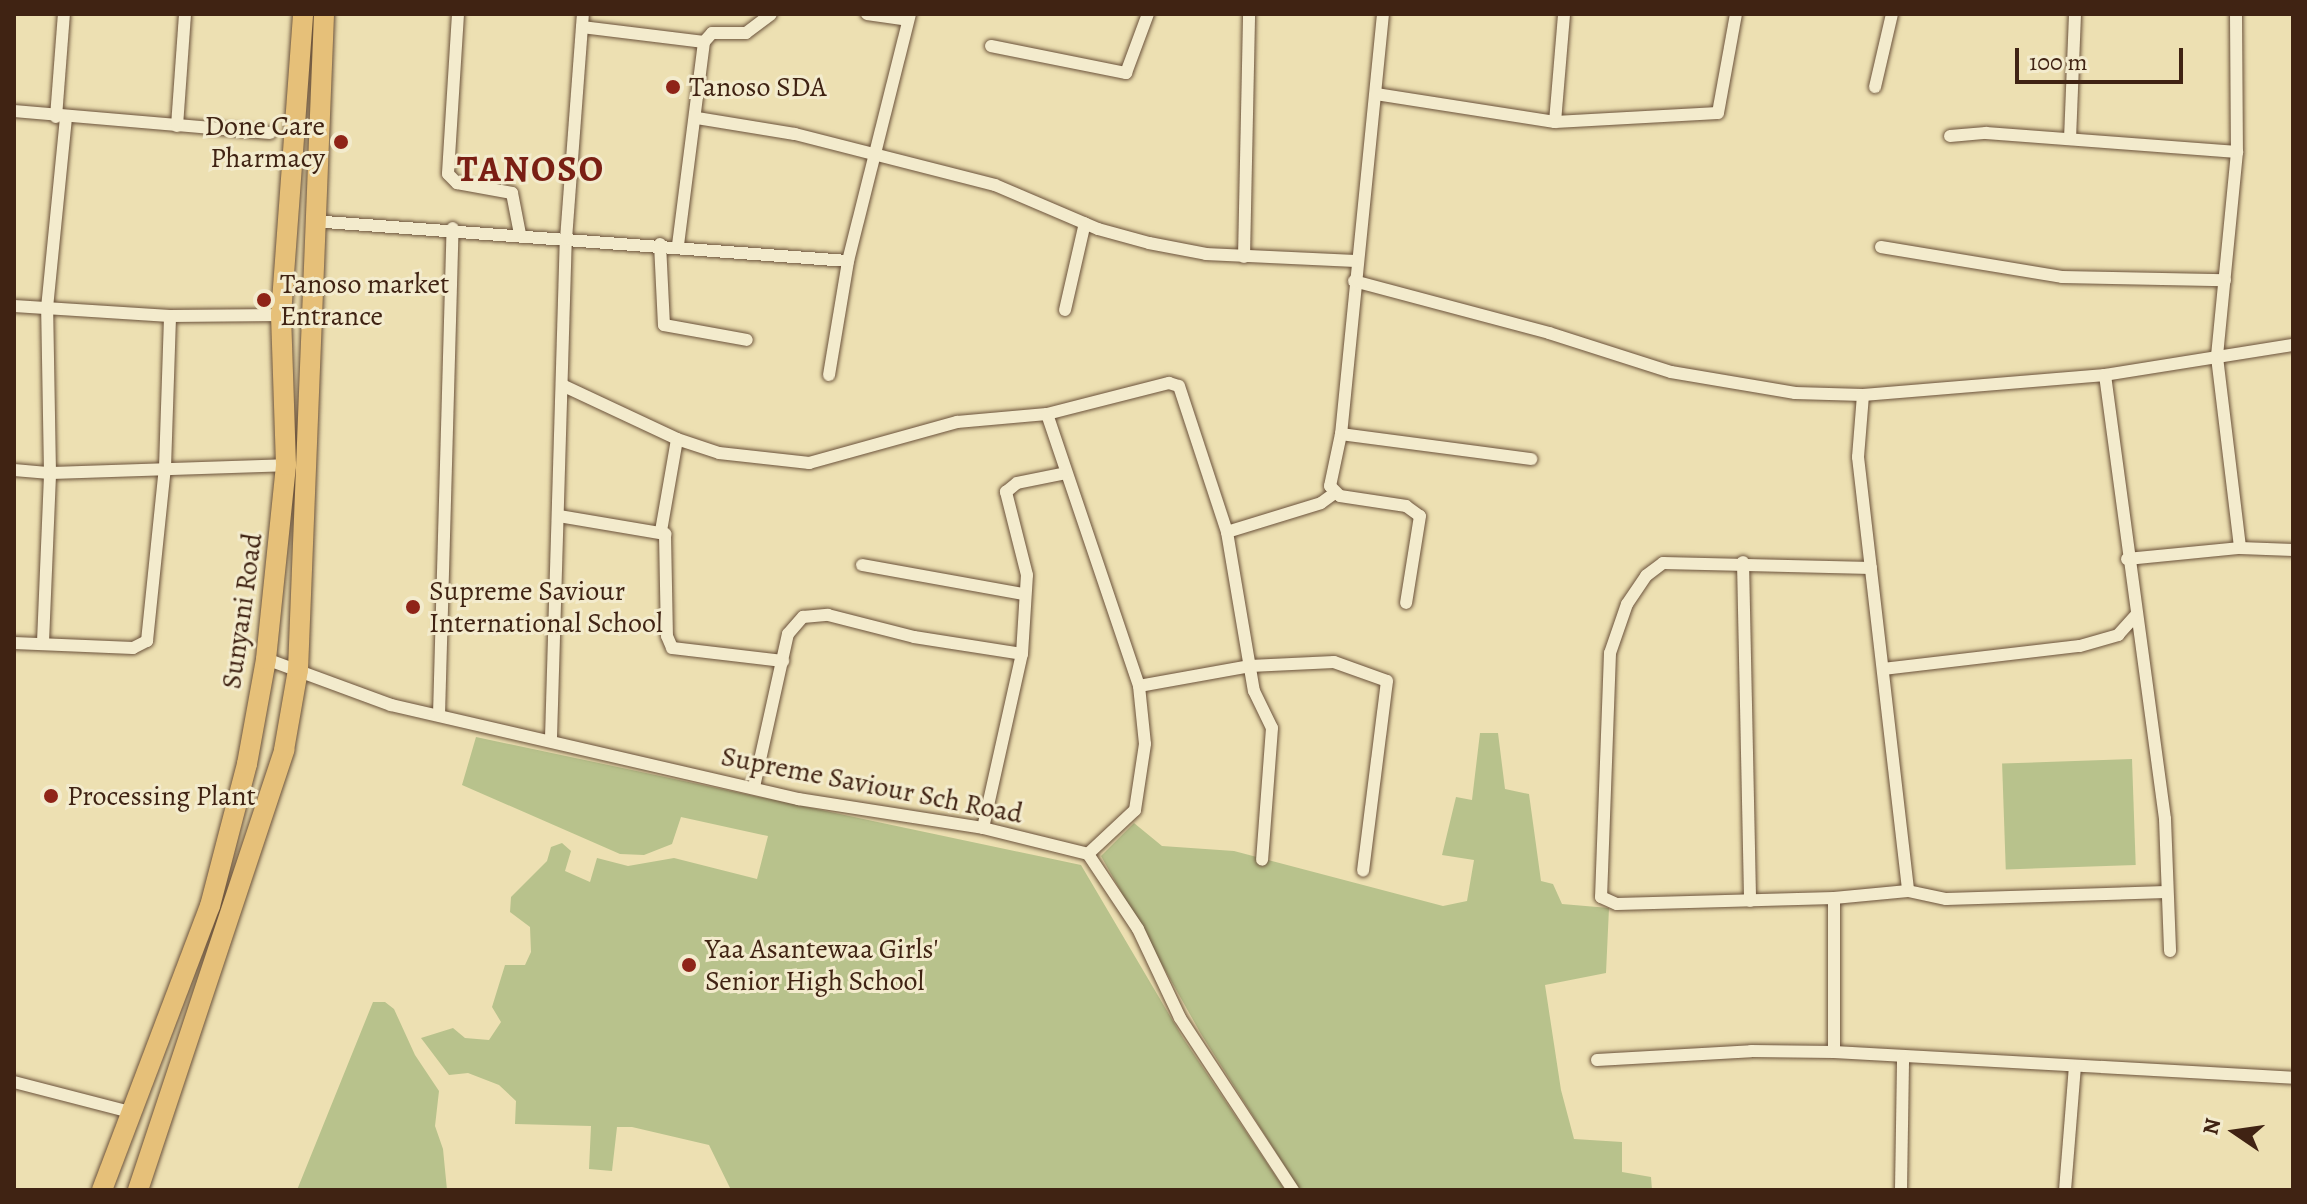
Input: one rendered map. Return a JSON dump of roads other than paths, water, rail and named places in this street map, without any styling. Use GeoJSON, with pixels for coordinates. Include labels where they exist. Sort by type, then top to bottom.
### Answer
{"type":"FeatureCollection","features":[{"type":"Feature","properties":{"kind":"main road","name":"Sunyani Road"},"geometry":{"type":"LineString","coordinates":[[102,1190],[210,906],[247,764],[266,659],[286,465],[281,315],[303,14]]}},
{"type":"Feature","properties":{"kind":"main road","name":"Sunyani Road"},"geometry":{"type":"LineString","coordinates":[[138,1190],[284,750],[298,670],[314,312],[312,221],[324,14]]}},
{"type":"Feature","properties":{"kind":"street"},"geometry":{"type":"LineString","coordinates":[[43,642],[50,473],[47,308],[61,118],[64,14]]}},
{"type":"Feature","properties":{"kind":"street"},"geometry":{"type":"LineString","coordinates":[[177,126],[185,14]]}},
{"type":"Feature","properties":{"kind":"street"},"geometry":{"type":"LineString","coordinates":[[458,14],[448,174],[457,183],[512,193],[520,234]]}},
{"type":"Feature","properties":{"kind":"street"},"geometry":{"type":"LineString","coordinates":[[678,245],[697,118],[704,42],[712,33],[746,33],[771,14]]}},
{"type":"Feature","properties":{"kind":"street"},"geometry":{"type":"LineString","coordinates":[[829,375],[848,261],[878,154],[909,17],[867,14]]}},
{"type":"Feature","properties":{"kind":"street"},"geometry":{"type":"LineString","coordinates":[[991,46],[1126,73],[1148,14]]}},
{"type":"Feature","properties":{"kind":"street"},"geometry":{"type":"LineString","coordinates":[[1244,257],[1249,14]]}},
{"type":"Feature","properties":{"kind":"street"},"geometry":{"type":"LineString","coordinates":[[1329,498],[1341,434],[1355,261],[1383,14]]}},
{"type":"Feature","properties":{"kind":"street"},"geometry":{"type":"LineString","coordinates":[[1555,122],[1564,14]]}},
{"type":"Feature","properties":{"kind":"street"},"geometry":{"type":"LineString","coordinates":[[1376,94],[1555,122],[1718,113],[1736,14]]}},
{"type":"Feature","properties":{"kind":"street"},"geometry":{"type":"LineString","coordinates":[[1875,87],[1892,14]]}},
{"type":"Feature","properties":{"kind":"street"},"geometry":{"type":"LineString","coordinates":[[2070,139],[2075,14]]}},
{"type":"Feature","properties":{"kind":"street"},"geometry":{"type":"LineString","coordinates":[[2236,14],[2237,152],[2217,357],[2240,548]]}},
{"type":"Feature","properties":{"kind":"street"},"geometry":{"type":"LineString","coordinates":[[551,738],[564,386],[566,239],[583,20],[704,42]]}},
{"type":"Feature","properties":{"kind":"street"},"geometry":{"type":"LineString","coordinates":[[14,111],[61,118],[270,133]]}},
{"type":"Feature","properties":{"kind":"street"},"geometry":{"type":"LineString","coordinates":[[697,118],[878,154],[995,185],[1085,223],[1149,243],[1244,257],[1355,261]]}},
{"type":"Feature","properties":{"kind":"street"},"geometry":{"type":"LineString","coordinates":[[1950,136],[2070,139],[2237,152]]}},
{"type":"Feature","properties":{"kind":"street"},"geometry":{"type":"LineString","coordinates":[[312,221],[453,228],[848,261]]}},
{"type":"Feature","properties":{"kind":"street"},"geometry":{"type":"LineString","coordinates":[[1065,310],[1085,223]]}},
{"type":"Feature","properties":{"kind":"street"},"geometry":{"type":"LineString","coordinates":[[439,715],[453,228]]}},
{"type":"Feature","properties":{"kind":"street"},"geometry":{"type":"LineString","coordinates":[[660,244],[664,325],[747,340]]}},
{"type":"Feature","properties":{"kind":"street"},"geometry":{"type":"LineString","coordinates":[[1881,247],[2062,277],[2225,280]]}},
{"type":"Feature","properties":{"kind":"street"},"geometry":{"type":"LineString","coordinates":[[1354,281],[1549,333],[1671,372],[1795,393],[1863,395],[2105,375],[2293,345]]}},
{"type":"Feature","properties":{"kind":"street"},"geometry":{"type":"LineString","coordinates":[[14,306],[170,316],[281,315]]}},
{"type":"Feature","properties":{"kind":"street"},"geometry":{"type":"LineString","coordinates":[[14,643],[133,648],[147,641],[165,468],[170,316]]}},
{"type":"Feature","properties":{"kind":"street"},"geometry":{"type":"LineString","coordinates":[[2105,375],[2127,559],[2165,819],[2170,951]]}},
{"type":"Feature","properties":{"kind":"street"},"geometry":{"type":"LineString","coordinates":[[564,386],[677,439],[719,453],[809,463],[957,422],[1047,414],[1169,383],[1179,386],[1227,532],[1254,691],[1272,728],[1262,860]]}},
{"type":"Feature","properties":{"kind":"street"},"geometry":{"type":"LineString","coordinates":[[1863,395],[1856,435],[1908,891]]}},
{"type":"Feature","properties":{"kind":"street"},"geometry":{"type":"LineString","coordinates":[[1047,414],[1139,686],[1145,758],[1135,810],[1128,823],[1088,854],[1138,929],[1180,1018],[1293,1190]]}},
{"type":"Feature","properties":{"kind":"street"},"geometry":{"type":"LineString","coordinates":[[1341,434],[1531,459]]}},
{"type":"Feature","properties":{"kind":"street"},"geometry":{"type":"LineString","coordinates":[[661,531],[677,439]]}},
{"type":"Feature","properties":{"kind":"street"},"geometry":{"type":"LineString","coordinates":[[14,470],[50,473],[286,465]]}},
{"type":"Feature","properties":{"kind":"street"},"geometry":{"type":"LineString","coordinates":[[983,828],[1022,654],[1023,594],[1027,575],[1006,492],[1017,483],[1066,473]]}},
{"type":"Feature","properties":{"kind":"street"},"geometry":{"type":"LineString","coordinates":[[1227,532],[1329,498],[1406,506],[1420,516],[1406,603]]}},
{"type":"Feature","properties":{"kind":"street"},"geometry":{"type":"LineString","coordinates":[[559,516],[661,531],[668,540],[667,636],[672,648],[783,661]]}},
{"type":"Feature","properties":{"kind":"street"},"geometry":{"type":"LineString","coordinates":[[2127,559],[2240,548],[2293,550]]}},
{"type":"Feature","properties":{"kind":"street"},"geometry":{"type":"LineString","coordinates":[[1871,568],[1743,562],[1663,563],[1646,576],[1627,604],[1610,653],[1599,884],[1601,897],[1617,904],[1834,898],[1908,891],[1946,899],[2166,892]]}},
{"type":"Feature","properties":{"kind":"street"},"geometry":{"type":"LineString","coordinates":[[1743,562],[1750,901]]}},
{"type":"Feature","properties":{"kind":"street"},"geometry":{"type":"LineString","coordinates":[[862,565],[1023,594]]}},
{"type":"Feature","properties":{"kind":"street"},"geometry":{"type":"LineString","coordinates":[[1883,669],[2080,646],[2118,635],[2137,614]]}},
{"type":"Feature","properties":{"kind":"street"},"geometry":{"type":"LineString","coordinates":[[754,787],[793,623],[815,615],[1022,654]]}},
{"type":"Feature","properties":{"kind":"street","name":"Supreme Saviour Sch Road"},"geometry":{"type":"LineString","coordinates":[[266,659],[382,702],[551,738],[754,787],[983,828],[1088,854]]}},
{"type":"Feature","properties":{"kind":"street"},"geometry":{"type":"LineString","coordinates":[[1139,686],[1250,666],[1334,662],[1387,681],[1363,870]]}},
{"type":"Feature","properties":{"kind":"street"},"geometry":{"type":"LineString","coordinates":[[1834,898],[1834,1052]]}},
{"type":"Feature","properties":{"kind":"street"},"geometry":{"type":"LineString","coordinates":[[1597,1060],[1751,1051],[1834,1052],[2293,1078]]}},
{"type":"Feature","properties":{"kind":"street"},"geometry":{"type":"LineString","coordinates":[[1901,1190],[1903,1058]]}},
{"type":"Feature","properties":{"kind":"street"},"geometry":{"type":"LineString","coordinates":[[2065,1190],[2075,1067]]}},
{"type":"Feature","properties":{"kind":"street"},"geometry":{"type":"LineString","coordinates":[[14,1082],[130,1112]]}},
{"type":"Feature","properties":{"kind":"place","name":"Tanoso SDA"},"geometry":{"type":"Point","coordinates":[673,87]}},
{"type":"Feature","properties":{"kind":"place","name":"Done Care Pharmacy"},"geometry":{"type":"Point","coordinates":[341,142]}},
{"type":"Feature","properties":{"kind":"place","name":"Tanoso market Entrance"},"geometry":{"type":"Point","coordinates":[264,300]}},
{"type":"Feature","properties":{"kind":"place","name":"Supreme Saviour International School"},"geometry":{"type":"Point","coordinates":[413,607]}},
{"type":"Feature","properties":{"kind":"place","name":"Processing Plant"},"geometry":{"type":"Point","coordinates":[51,796]}},
{"type":"Feature","properties":{"kind":"place","name":"Yaa Asantewaa Girls' Senior High School"},"geometry":{"type":"Point","coordinates":[689,965]}},
{"type":"Feature","properties":{"kind":"district","name":"TANOSO"},"geometry":{"type":"Point","coordinates":[531,169]}}]}
